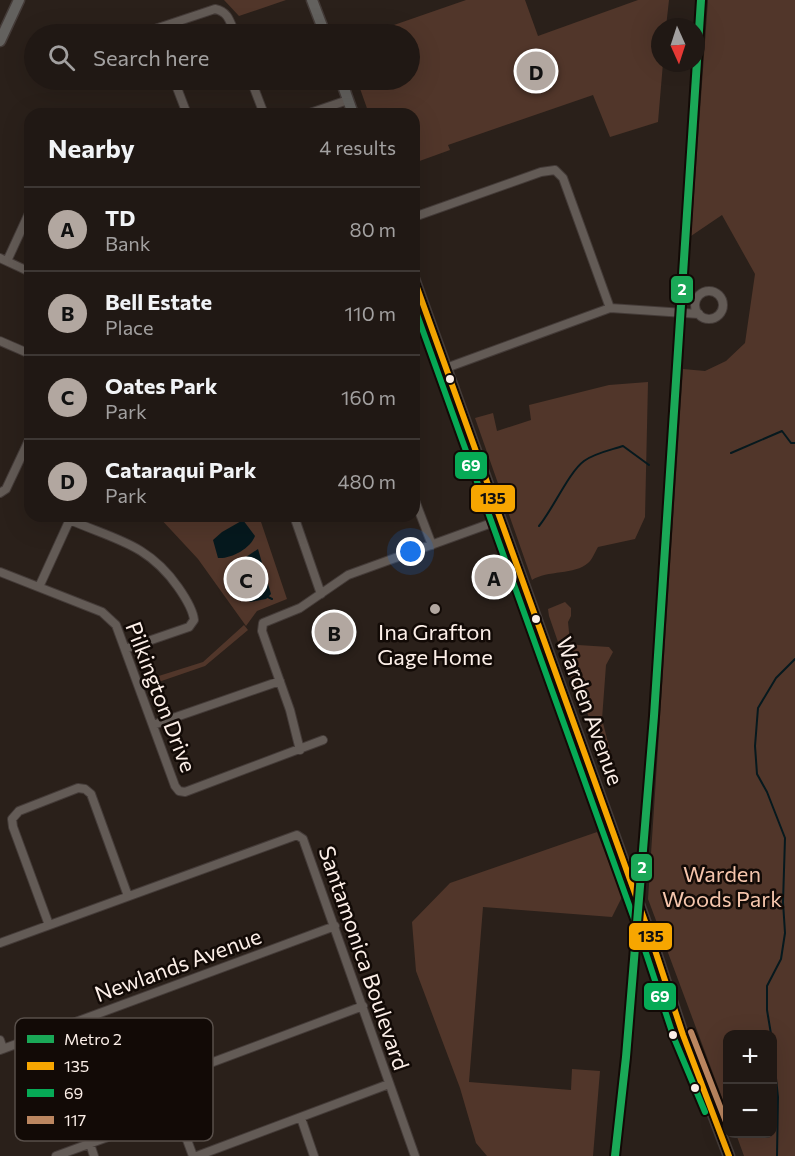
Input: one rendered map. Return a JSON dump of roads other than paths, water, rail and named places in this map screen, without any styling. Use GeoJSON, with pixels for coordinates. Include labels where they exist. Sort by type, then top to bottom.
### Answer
{"type":"FeatureCollection","features":[{"type":"Feature","properties":{"kind":"main road"},"geometry":{"type":"LineString","coordinates":[[0,41],[20,0]]}},
{"type":"Feature","properties":{"kind":"main road"},"geometry":{"type":"LineString","coordinates":[[312,0],[321,24]]}},
{"type":"Feature","properties":{"kind":"main road"},"geometry":{"type":"LineString","coordinates":[[344,90],[351,108]]}},
{"type":"Feature","properties":{"kind":"main road","name":"Warden Avenue"},"geometry":{"type":"LineString","coordinates":[[420,296],[651,938],[683,1035],[729,1156]]}},
{"type":"Feature","properties":{"kind":"street"},"geometry":{"type":"LineString","coordinates":[[177,24],[215,9],[228,16],[231,24]]}},
{"type":"Feature","properties":{"kind":"street"},"geometry":{"type":"LineString","coordinates":[[178,90],[185,108]]}},
{"type":"Feature","properties":{"kind":"street"},"geometry":{"type":"LineString","coordinates":[[255,90],[262,108]]}},
{"type":"Feature","properties":{"kind":"street"},"geometry":{"type":"LineString","coordinates":[[325,108],[348,100]]}},
{"type":"Feature","properties":{"kind":"street"},"geometry":{"type":"LineString","coordinates":[[420,215],[540,172],[555,170],[563,178],[610,308]]}},
{"type":"Feature","properties":{"kind":"street"},"geometry":{"type":"LineString","coordinates":[[24,222],[3,259],[24,269]]}},
{"type":"Feature","properties":{"kind":"street"},"geometry":{"type":"LineString","coordinates":[[446,368],[610,308],[699,314]]}},
{"type":"Feature","properties":{"kind":"street"},"geometry":{"type":"LineString","coordinates":[[0,341],[24,351]]}},
{"type":"Feature","properties":{"kind":"street"},"geometry":{"type":"LineString","coordinates":[[0,493],[6,489],[24,451]]}},
{"type":"Feature","properties":{"kind":"street"},"geometry":{"type":"LineString","coordinates":[[420,514],[432,545]]}},
{"type":"Feature","properties":{"kind":"street"},"geometry":{"type":"LineString","coordinates":[[300,750],[280,681],[262,631],[263,622],[300,608],[348,575],[500,520]]}},
{"type":"Feature","properties":{"kind":"street"},"geometry":{"type":"LineString","coordinates":[[39,587],[69,522]]}},
{"type":"Feature","properties":{"kind":"street"},"geometry":{"type":"LineString","coordinates":[[80,522],[131,544],[149,555],[181,590],[193,612],[194,620],[189,627],[125,649]]}},
{"type":"Feature","properties":{"kind":"street"},"geometry":{"type":"LineString","coordinates":[[296,522],[321,594]]}},
{"type":"Feature","properties":{"kind":"street","name":"Pilkington Drive"},"geometry":{"type":"LineString","coordinates":[[0,572],[102,612],[116,625],[175,786],[179,791],[185,792],[322,740]]}},
{"type":"Feature","properties":{"kind":"street"},"geometry":{"type":"LineString","coordinates":[[153,725],[280,681]]}},
{"type":"Feature","properties":{"kind":"street"},"geometry":{"type":"LineString","coordinates":[[49,925],[12,819],[19,811],[78,788],[85,789],[91,794],[128,896]]}},
{"type":"Feature","properties":{"kind":"street","name":"Santamonica Boulevard"},"geometry":{"type":"LineString","coordinates":[[0,944],[297,835],[303,839],[416,1156]]}},
{"type":"Feature","properties":{"kind":"street","name":"Newlands Avenue"},"geometry":{"type":"LineString","coordinates":[[86,1018],[334,926]]}},
{"type":"Feature","properties":{"kind":"street"},"geometry":{"type":"LineString","coordinates":[[213,1062],[363,1006]]}},
{"type":"Feature","properties":{"kind":"street"},"geometry":{"type":"LineString","coordinates":[[0,1040],[2,1049]]}},
{"type":"Feature","properties":{"kind":"street"},"geometry":{"type":"LineString","coordinates":[[198,1156],[389,1084]]}},
{"type":"Feature","properties":{"kind":"street"},"geometry":{"type":"LineString","coordinates":[[301,1118],[314,1156]]}},
{"type":"Feature","properties":{"kind":"street"},"geometry":{"type":"LineString","coordinates":[[56,1156],[98,1141]]}},
{"type":"Feature","properties":{"kind":"street"},"geometry":{"type":"LineString","coordinates":[[187,1141],[192,1156]]}},
{"type":"Feature","properties":{"kind":"street"},"geometry":{"type":"LineString","coordinates":[[90,1144],[94,1156]]}},
{"type":"Feature","properties":{"kind":"waterway"},"geometry":{"type":"LineString","coordinates":[[731,453],[782,431],[791,443],[795,443]]}},
{"type":"Feature","properties":{"kind":"waterway"},"geometry":{"type":"LineString","coordinates":[[539,526],[578,466],[588,458],[623,446],[649,465]]}},
{"type":"Feature","properties":{"kind":"waterway"},"geometry":{"type":"LineString","coordinates":[[268,597],[272,599]]}},
{"type":"Feature","properties":{"kind":"waterway"},"geometry":{"type":"LineString","coordinates":[[770,1030],[767,1010],[767,986],[781,959],[785,933],[783,902],[785,838],[767,792],[757,774],[755,746],[758,708],[776,678],[795,659]]}},
{"type":"Feature","properties":{"kind":"waterway"},"geometry":{"type":"LineString","coordinates":[[777,1084],[777,1156]]}},
{"type":"Feature","properties":{"kind":"metro line","name":"2"},"geometry":{"type":"LineString","coordinates":[[615,1156],[626,1057],[654,716],[701,0]]}},
{"type":"Feature","properties":{"kind":"place","name":"Cataraqui Park"},"geometry":{"type":"Point","coordinates":[536,71]}},
{"type":"Feature","properties":{"kind":"place","name":"TD"},"geometry":{"type":"Point","coordinates":[494,577]}},
{"type":"Feature","properties":{"kind":"place","name":"Oates Park"},"geometry":{"type":"Point","coordinates":[246,579]}},
{"type":"Feature","properties":{"kind":"place","name":"Ina Grafton Gage Home"},"geometry":{"type":"Point","coordinates":[435,609]}},
{"type":"Feature","properties":{"kind":"place","name":"Bell Estate"},"geometry":{"type":"Point","coordinates":[334,632]}},
{"type":"Feature","properties":{"kind":"park label","name":"Warden Woods Park"},"geometry":{"type":"Point","coordinates":[722,886]}}]}
